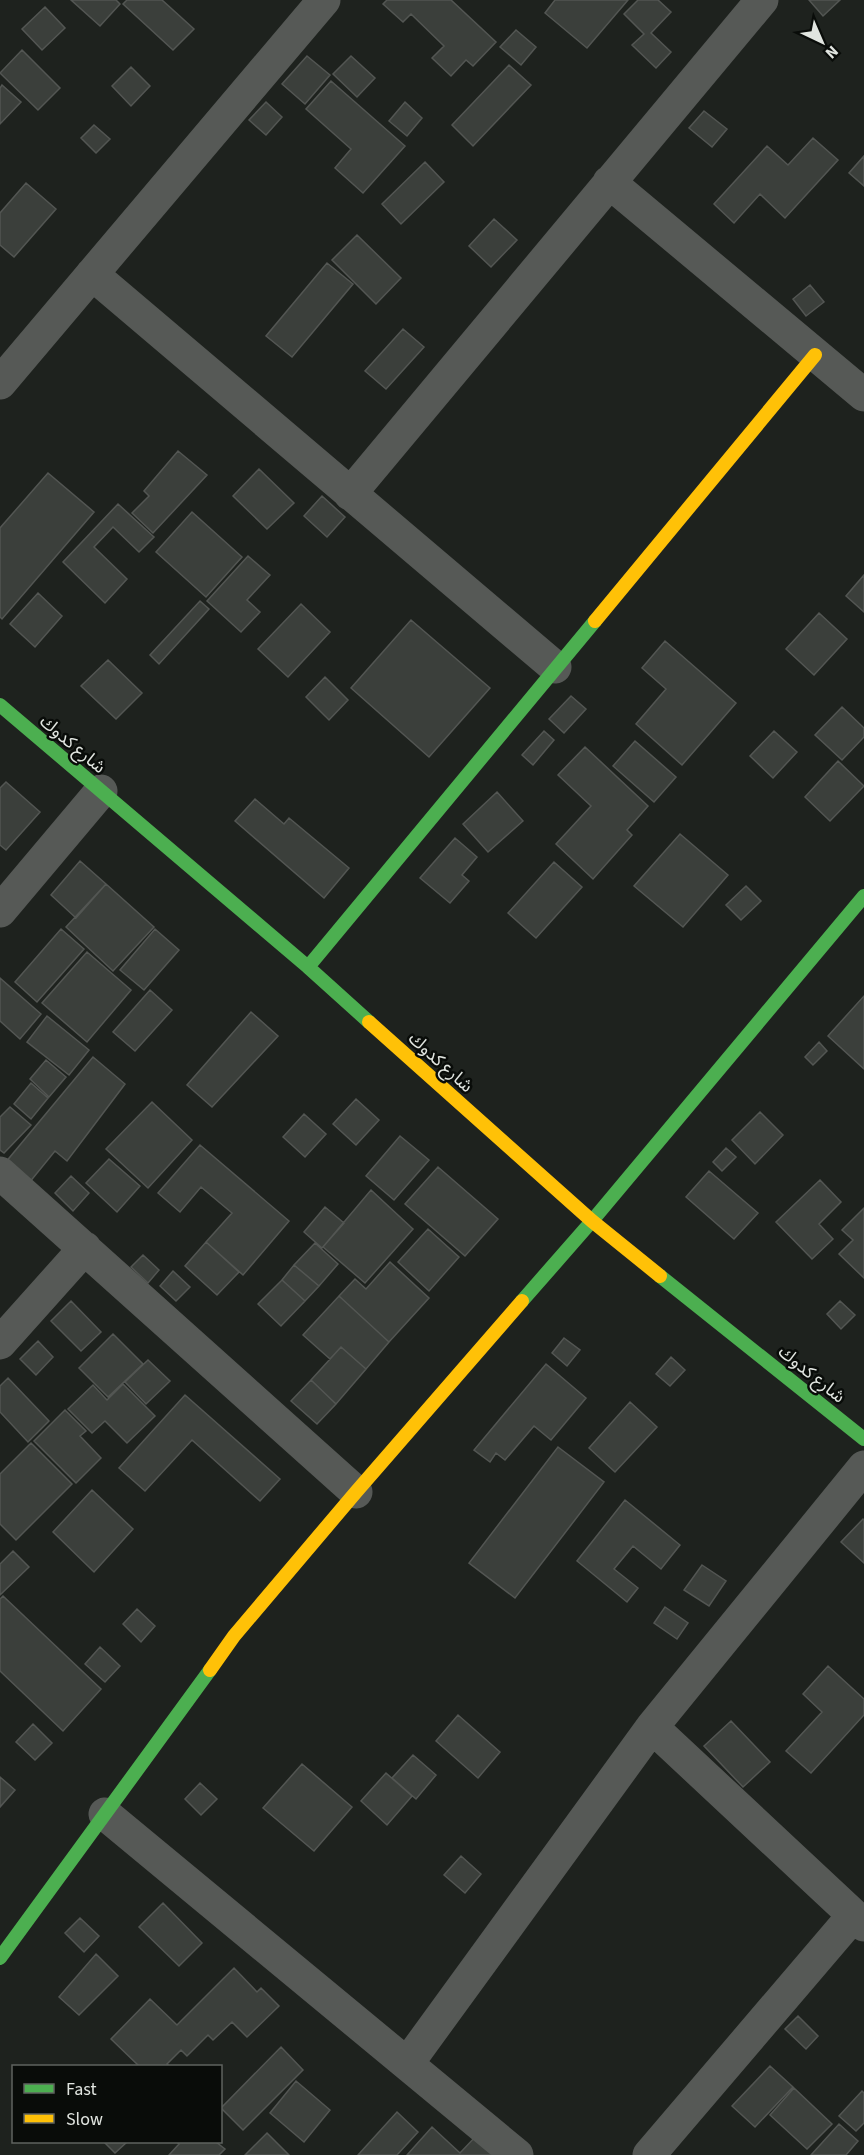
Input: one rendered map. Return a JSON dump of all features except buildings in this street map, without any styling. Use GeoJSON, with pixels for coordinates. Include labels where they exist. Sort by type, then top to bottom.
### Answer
{"type":"FeatureCollection","features":[{"type":"Feature","properties":{"kind":"street"},"geometry":{"type":"LineString","coordinates":[[0,383],[324,0]]}},
{"type":"Feature","properties":{"kind":"street"},"geometry":{"type":"LineString","coordinates":[[350,494],[762,0]]}},
{"type":"Feature","properties":{"kind":"street"},"geometry":{"type":"LineString","coordinates":[[609,182],[864,395]]}},
{"type":"Feature","properties":{"kind":"street"},"geometry":{"type":"LineString","coordinates":[[92,274],[555,667]]}},
{"type":"Feature","properties":{"kind":"street"},"geometry":{"type":"LineString","coordinates":[[308,967],[815,355]]}},
{"type":"Feature","properties":{"kind":"street","name":"شارع كدوك"},"geometry":{"type":"LineString","coordinates":[[0,705],[308,967],[592,1221],[864,1439]]}},
{"type":"Feature","properties":{"kind":"street"},"geometry":{"type":"LineString","coordinates":[[0,911],[101,791]]}},
{"type":"Feature","properties":{"kind":"street"},"geometry":{"type":"LineString","coordinates":[[0,1958],[234,1636],[592,1221],[864,896]]}},
{"type":"Feature","properties":{"kind":"street"},"geometry":{"type":"LineString","coordinates":[[0,1173],[356,1492]]}},
{"type":"Feature","properties":{"kind":"street"},"geometry":{"type":"LineString","coordinates":[[0,1343],[85,1248]]}},
{"type":"Feature","properties":{"kind":"street"},"geometry":{"type":"LineString","coordinates":[[407,2064],[652,1726],[864,1467]]}},
{"type":"Feature","properties":{"kind":"street"},"geometry":{"type":"LineString","coordinates":[[649,2155],[858,1920],[652,1726]]}},
{"type":"Feature","properties":{"kind":"street"},"geometry":{"type":"LineString","coordinates":[[105,1814],[517,2155]]}},
{"type":"Feature","properties":{"kind":"traffic: fast"},"geometry":{"type":"LineString","coordinates":[[308,967],[595,621]]}},
{"type":"Feature","properties":{"kind":"traffic: fast"},"geometry":{"type":"LineString","coordinates":[[0,705],[308,967],[369,1022]]}},
{"type":"Feature","properties":{"kind":"traffic: fast"},"geometry":{"type":"LineString","coordinates":[[522,1301],[592,1221],[864,896]]}},
{"type":"Feature","properties":{"kind":"traffic: fast"},"geometry":{"type":"LineString","coordinates":[[660,1276],[864,1439]]}},
{"type":"Feature","properties":{"kind":"traffic: fast"},"geometry":{"type":"LineString","coordinates":[[0,1958],[210,1670]]}},
{"type":"Feature","properties":{"kind":"traffic: slow"},"geometry":{"type":"LineString","coordinates":[[595,621],[815,355]]}},
{"type":"Feature","properties":{"kind":"traffic: slow"},"geometry":{"type":"LineString","coordinates":[[369,1022],[592,1221],[660,1276]]}},
{"type":"Feature","properties":{"kind":"traffic: slow"},"geometry":{"type":"LineString","coordinates":[[210,1670],[234,1636],[522,1301]]}}]}
